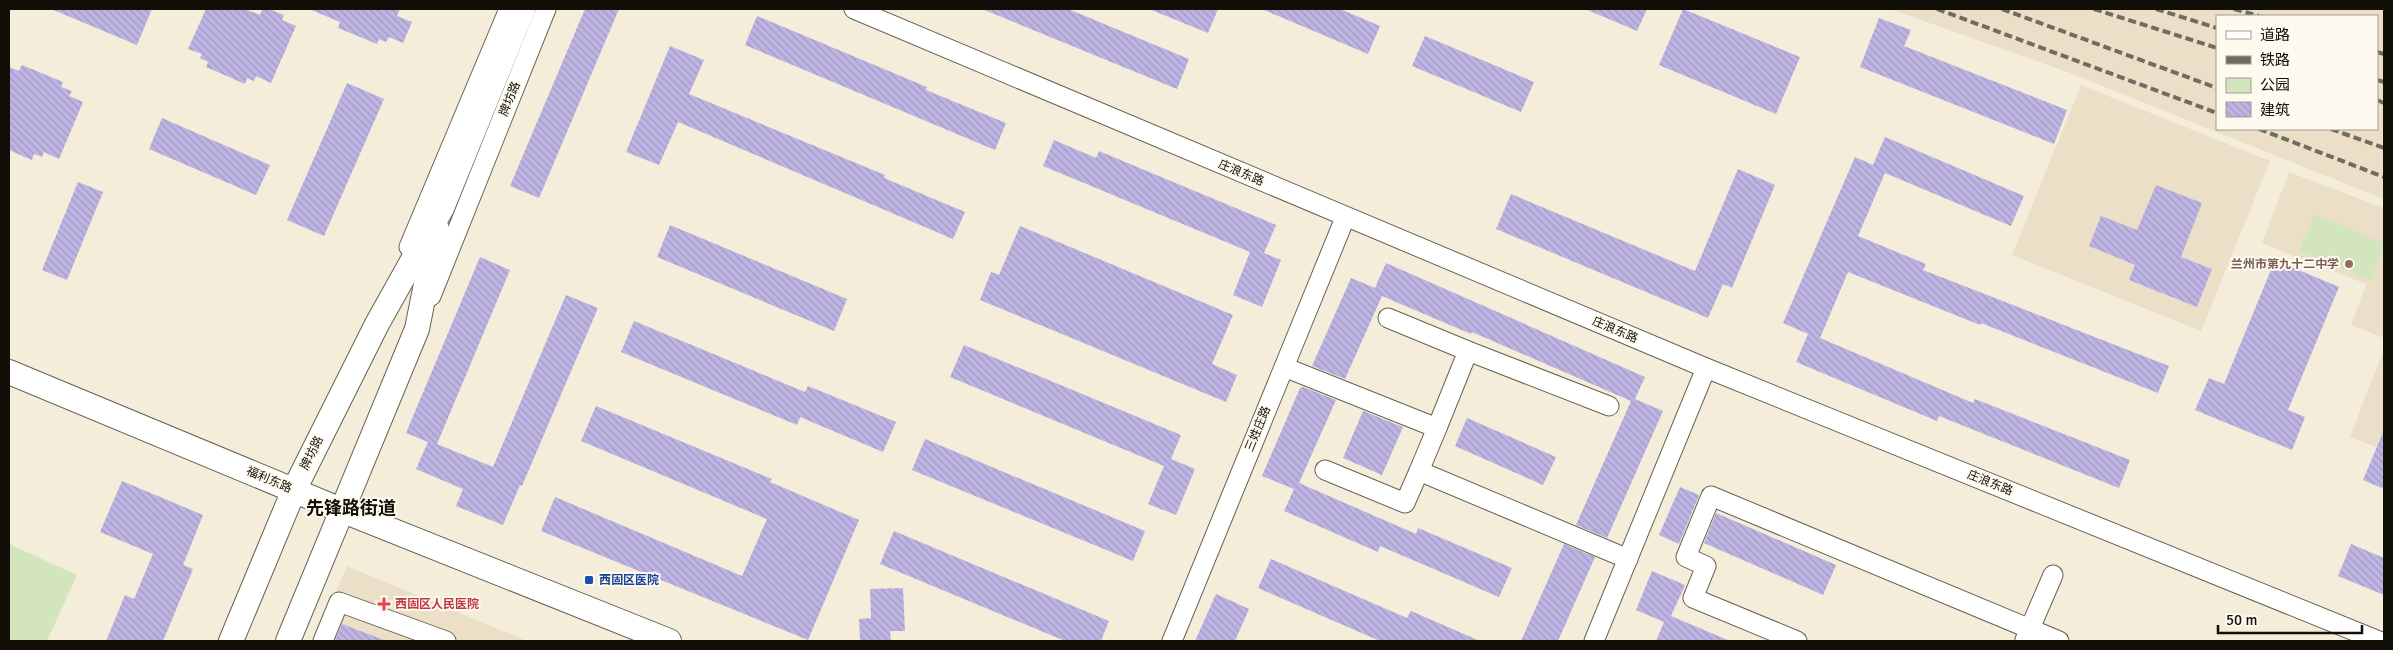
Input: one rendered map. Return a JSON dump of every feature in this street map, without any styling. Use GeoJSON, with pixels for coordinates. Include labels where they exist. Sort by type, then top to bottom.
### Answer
{"type":"FeatureCollection","features":[{"type":"Feature","properties":{"kind":"main road","name":"牌坊路"},"geometry":{"type":"LineString","coordinates":[[231,641],[294,490],[377,324],[442,208],[523,9]]}},
{"type":"Feature","properties":{"kind":"main road","name":"牌坊路"},"geometry":{"type":"LineString","coordinates":[[288,641],[418,329],[442,208]]}},
{"type":"Feature","properties":{"kind":"main road","name":"福利东路"},"geometry":{"type":"LineString","coordinates":[[9,372],[341,510],[669,641]]}},
{"type":"Feature","properties":{"kind":"street","name":"牌坊路"},"geometry":{"type":"LineString","coordinates":[[377,324],[509,9]]}},
{"type":"Feature","properties":{"kind":"street","name":"牌坊路"},"geometry":{"type":"LineString","coordinates":[[418,329],[546,9]]}},
{"type":"Feature","properties":{"kind":"street","name":"庄浪东路"},"geometry":{"type":"LineString","coordinates":[[854,9],[1345,218],[1706,368],[2379,641]]}},
{"type":"Feature","properties":{"kind":"street","name":"三姓庄路"},"geometry":{"type":"LineString","coordinates":[[1172,641],[1345,218]]}},
{"type":"Feature","properties":{"kind":"street"},"geometry":{"type":"LineString","coordinates":[[1388,318],[1609,406]]}},
{"type":"Feature","properties":{"kind":"street"},"geometry":{"type":"LineString","coordinates":[[1325,470],[1405,503],[1468,351]]}},
{"type":"Feature","properties":{"kind":"street"},"geometry":{"type":"LineString","coordinates":[[1284,367],[1437,428]]}},
{"type":"Feature","properties":{"kind":"street"},"geometry":{"type":"LineString","coordinates":[[1594,641],[1706,368]]}},
{"type":"Feature","properties":{"kind":"street"},"geometry":{"type":"LineString","coordinates":[[1419,471],[1628,558]]}},
{"type":"Feature","properties":{"kind":"street"},"geometry":{"type":"LineString","coordinates":[[1797,641],[1693,598],[1706,566],[1686,557],[1711,496],[2027,635],[2059,641]]}},
{"type":"Feature","properties":{"kind":"street"},"geometry":{"type":"LineString","coordinates":[[2027,635],[2053,575]]}},
{"type":"Feature","properties":{"kind":"street"},"geometry":{"type":"LineString","coordinates":[[324,641],[339,602],[446,641]]}},
{"type":"Feature","properties":{"kind":"shaded area"},"geometry":{"type":"Polygon","coordinates":[[[1890,9],[2384,9],[2384,199],[2070,73],[1890,9]]]}},
{"type":"Feature","properties":{"kind":"shaded area"},"geometry":{"type":"Polygon","coordinates":[[[2081,85],[2270,161],[2201,331],[2012,255],[2081,85]]]}},
{"type":"Feature","properties":{"kind":"shaded area","name":"兰州市第九十二中学"},"geometry":{"type":"Polygon","coordinates":[[[2289,172],[2384,208],[2384,338],[2351,325],[2366,284],[2262,243],[2289,172]]]}},
{"type":"Feature","properties":{"kind":"shaded area"},"geometry":{"type":"Polygon","coordinates":[[[2384,349],[2384,450],[2350,437],[2384,349]]]}},
{"type":"Feature","properties":{"kind":"shaded area","name":"西固区人民医院"},"geometry":{"type":"Polygon","coordinates":[[[347,566],[527,641],[315,641],[347,566]]]}},
{"type":"Feature","properties":{"kind":"green space"},"geometry":{"type":"Polygon","coordinates":[[[2314,214],[2384,243],[2371,280],[2299,251],[2314,214]]]}},
{"type":"Feature","properties":{"kind":"green space"},"geometry":{"type":"Polygon","coordinates":[[[9,544],[77,575],[47,641],[9,641],[9,544]]]}},
{"type":"Feature","properties":{"kind":"building"},"geometry":{"type":"Polygon","coordinates":[[[51,9],[152,9],[137,45],[51,9]]]}},
{"type":"Feature","properties":{"kind":"building"},"geometry":{"type":"Polygon","coordinates":[[[206,9],[245,9],[260,15],[262,9],[269,9],[284,15],[282,20],[296,26],[271,83],[256,76],[254,81],[247,78],[245,84],[206,67],[208,62],[200,58],[202,54],[188,49],[206,9]]]}},
{"type":"Feature","properties":{"kind":"building"},"geometry":{"type":"Polygon","coordinates":[[[309,9],[400,9],[397,16],[412,22],[403,43],[389,37],[386,42],[379,39],[377,44],[338,28],[340,22],[309,9]]]}},
{"type":"Feature","properties":{"kind":"building"},"geometry":{"type":"Polygon","coordinates":[[[585,9],[619,9],[539,198],[510,186],[585,9]]]}},
{"type":"Feature","properties":{"kind":"building"},"geometry":{"type":"Polygon","coordinates":[[[982,9],[1068,9],[1189,59],[1177,89],[982,9]]]}},
{"type":"Feature","properties":{"kind":"building"},"geometry":{"type":"Polygon","coordinates":[[[1149,9],[1218,9],[1208,33],[1149,9]]]}},
{"type":"Feature","properties":{"kind":"building"},"geometry":{"type":"Polygon","coordinates":[[[1262,9],[1340,9],[1380,26],[1368,54],[1262,9]]]}},
{"type":"Feature","properties":{"kind":"building"},"geometry":{"type":"Polygon","coordinates":[[[1585,9],[1647,9],[1637,31],[1585,9]]]}},
{"type":"Feature","properties":{"kind":"building"},"geometry":{"type":"Polygon","coordinates":[[[1683,9],[1800,57],[1776,114],[1659,65],[1683,9]]]}},
{"type":"Feature","properties":{"kind":"building"},"geometry":{"type":"Polygon","coordinates":[[[757,16],[927,87],[926,90],[1006,123],[995,150],[745,45],[757,16]]]}},
{"type":"Feature","properties":{"kind":"building"},"geometry":{"type":"Polygon","coordinates":[[[1879,18],[1911,30],[1904,46],[2067,110],[2054,144],[1860,67],[1879,18]]]}},
{"type":"Feature","properties":{"kind":"building"},"geometry":{"type":"Polygon","coordinates":[[[1425,36],[1534,82],[1521,112],[1412,66],[1425,36]]]}},
{"type":"Feature","properties":{"kind":"building"},"geometry":{"type":"Polygon","coordinates":[[[670,46],[704,60],[689,94],[885,175],[884,178],[965,212],[953,239],[678,122],[659,165],[626,152],[670,46]]]}},
{"type":"Feature","properties":{"kind":"building"},"geometry":{"type":"Polygon","coordinates":[[[22,65],[63,82],[61,87],[72,91],[69,96],[83,102],[59,159],[44,152],[42,157],[34,154],[32,160],[9,150],[9,67],[19,71],[22,65]]]}},
{"type":"Feature","properties":{"kind":"building"},"geometry":{"type":"Polygon","coordinates":[[[347,83],[384,99],[324,236],[287,220],[347,83]]]}},
{"type":"Feature","properties":{"kind":"building"},"geometry":{"type":"Polygon","coordinates":[[[162,118],[270,165],[256,195],[149,149],[162,118]]]}},
{"type":"Feature","properties":{"kind":"building"},"geometry":{"type":"Polygon","coordinates":[[[1885,137],[2024,196],[2011,226],[1885,173],[1858,236],[1926,264],[1923,270],[2169,366],[2158,393],[1848,272],[1820,338],[1973,403],[1975,399],[2130,460],[2119,488],[1939,416],[1937,421],[1796,362],[1808,334],[1783,323],[1855,157],[1873,165],[1885,137]]]}},
{"type":"Feature","properties":{"kind":"building"},"geometry":{"type":"Polygon","coordinates":[[[1054,140],[1096,158],[1099,151],[1276,225],[1264,253],[1281,260],[1262,307],[1233,295],[1250,252],[1043,166],[1054,140]]]}},
{"type":"Feature","properties":{"kind":"building"},"geometry":{"type":"Polygon","coordinates":[[[1738,169],[1775,185],[1732,288],[1723,284],[1708,318],[1496,229],[1511,194],[1695,271],[1738,169]]]}},
{"type":"Feature","properties":{"kind":"building"},"geometry":{"type":"Polygon","coordinates":[[[78,182],[103,192],[67,280],[42,270],[78,182]]]}},
{"type":"Feature","properties":{"kind":"building"},"geometry":{"type":"Polygon","coordinates":[[[2156,185],[2202,203],[2181,257],[2212,269],[2197,307],[2129,280],[2135,265],[2089,246],[2101,216],[2137,230],[2156,185]]]}},
{"type":"Feature","properties":{"kind":"building"},"geometry":{"type":"Polygon","coordinates":[[[670,225],[847,299],[834,331],[657,257],[670,225]]]}},
{"type":"Feature","properties":{"kind":"building"},"geometry":{"type":"Polygon","coordinates":[[[1020,226],[1233,315],[1212,364],[1237,375],[1226,402],[980,300],[991,272],[999,275],[1020,226]]]}},
{"type":"Feature","properties":{"kind":"building"},"geometry":{"type":"Polygon","coordinates":[[[480,257],[510,270],[437,444],[493,467],[566,295],[598,308],[522,486],[520,485],[503,525],[456,506],[463,489],[416,469],[428,442],[406,433],[480,257]]]}},
{"type":"Feature","properties":{"kind":"building"},"geometry":{"type":"Polygon","coordinates":[[[2275,260],[2339,287],[2288,410],[2305,417],[2292,450],[2195,410],[2209,378],[2224,384],[2275,260]]]}},
{"type":"Feature","properties":{"kind":"building"},"geometry":{"type":"Polygon","coordinates":[[[1386,263],[1645,377],[1635,399],[1663,411],[1607,538],[1576,525],[1631,401],[1472,332],[1471,334],[1382,296],[1345,379],[1312,366],[1351,278],[1375,288],[1386,263]]]}},
{"type":"Feature","properties":{"kind":"building"},"geometry":{"type":"Polygon","coordinates":[[[634,321],[805,392],[808,386],[896,422],[883,452],[800,417],[797,425],[621,352],[634,321]]]}},
{"type":"Feature","properties":{"kind":"building"},"geometry":{"type":"Polygon","coordinates":[[[964,345],[1181,435],[1171,459],[1195,469],[1176,515],[1148,504],[1164,466],[950,377],[964,345]]]}},
{"type":"Feature","properties":{"kind":"building"},"geometry":{"type":"Polygon","coordinates":[[[1303,387],[1336,400],[1299,483],[1416,534],[1418,528],[1512,568],[1499,597],[1380,546],[1378,552],[1284,511],[1294,489],[1262,476],[1300,388],[1303,387]]]}},
{"type":"Feature","properties":{"kind":"building"},"geometry":{"type":"Polygon","coordinates":[[[596,406],[772,479],[770,482],[859,520],[808,640],[541,531],[555,497],[742,576],[767,519],[581,441],[596,406]]]}},
{"type":"Feature","properties":{"kind":"building"},"geometry":{"type":"Polygon","coordinates":[[[1363,411],[1403,427],[1382,475],[1343,458],[1363,411]]]}},
{"type":"Feature","properties":{"kind":"building"},"geometry":{"type":"Polygon","coordinates":[[[1467,418],[1556,457],[1543,485],[1455,446],[1467,418]]]}},
{"type":"Feature","properties":{"kind":"building"},"geometry":{"type":"Polygon","coordinates":[[[2384,430],[2384,489],[2363,480],[2384,430]]]}},
{"type":"Feature","properties":{"kind":"building"},"geometry":{"type":"Polygon","coordinates":[[[925,439],[1145,531],[1133,561],[912,470],[925,439]]]}},
{"type":"Feature","properties":{"kind":"building"},"geometry":{"type":"Polygon","coordinates":[[[122,481],[203,515],[183,565],[193,569],[163,641],[106,641],[125,595],[134,599],[153,554],[100,532],[122,481]]]}},
{"type":"Feature","properties":{"kind":"building"},"geometry":{"type":"Polygon","coordinates":[[[1680,487],[1699,495],[1679,544],[1659,535],[1680,487]]]}},
{"type":"Feature","properties":{"kind":"building"},"geometry":{"type":"Polygon","coordinates":[[[1716,513],[1836,565],[1823,595],[1704,543],[1716,513]]]}},
{"type":"Feature","properties":{"kind":"building"},"geometry":{"type":"Polygon","coordinates":[[[894,531],[1109,621],[1101,641],[1065,641],[880,564],[894,531]]]}},
{"type":"Feature","properties":{"kind":"building"},"geometry":{"type":"Polygon","coordinates":[[[1564,544],[1595,557],[1558,641],[1521,641],[1564,544]]]}},
{"type":"Feature","properties":{"kind":"building"},"geometry":{"type":"Polygon","coordinates":[[[2351,544],[2384,558],[2384,595],[2338,576],[2351,544]]]}},
{"type":"Feature","properties":{"kind":"building"},"geometry":{"type":"Polygon","coordinates":[[[1271,559],[1407,618],[1411,611],[1480,641],[1380,641],[1258,588],[1271,559]]]}},
{"type":"Feature","properties":{"kind":"building"},"geometry":{"type":"Polygon","coordinates":[[[1652,571],[1685,585],[1671,616],[1730,641],[1656,641],[1664,622],[1636,610],[1652,571]]]}},
{"type":"Feature","properties":{"kind":"building"},"geometry":{"type":"Polygon","coordinates":[[[903,588],[905,631],[890,631],[891,641],[860,641],[859,619],[871,618],[870,589],[903,588]]]}},
{"type":"Feature","properties":{"kind":"building"},"geometry":{"type":"Polygon","coordinates":[[[1216,594],[1249,609],[1235,641],[1195,641],[1216,594]]]}},
{"type":"Feature","properties":{"kind":"building"},"geometry":{"type":"Polygon","coordinates":[[[342,624],[384,640],[384,641],[335,641],[342,624]]]}},
{"type":"Feature","properties":{"kind":"railway"},"geometry":{"type":"LineString","coordinates":[[1937,9],[2216,113]]}},
{"type":"Feature","properties":{"kind":"railway"},"geometry":{"type":"LineString","coordinates":[[2002,9],[2216,88]]}},
{"type":"Feature","properties":{"kind":"railway"},"geometry":{"type":"LineString","coordinates":[[2094,9],[2216,48]]}},
{"type":"Feature","properties":{"kind":"railway"},"geometry":{"type":"LineString","coordinates":[[2156,9],[2216,28]]}},
{"type":"Feature","properties":{"kind":"railway"},"geometry":{"type":"LineString","coordinates":[[2234,9],[2255,15]]}},
{"type":"Feature","properties":{"kind":"railway"},"geometry":{"type":"LineString","coordinates":[[2378,52],[2384,54]]}},
{"type":"Feature","properties":{"kind":"railway"},"geometry":{"type":"LineString","coordinates":[[2378,80],[2384,82]]}},
{"type":"Feature","properties":{"kind":"railway"},"geometry":{"type":"LineString","coordinates":[[2378,100],[2384,103]]}},
{"type":"Feature","properties":{"kind":"railway"},"geometry":{"type":"LineString","coordinates":[[2262,130],[2384,177]]}},
{"type":"Feature","properties":{"kind":"railway"},"geometry":{"type":"LineString","coordinates":[[2334,130],[2384,148]]}},
{"type":"Feature","properties":{"kind":"place","name":"兰州市第九十二中学"},"geometry":{"type":"Point","coordinates":[2349,264]}},
{"type":"Feature","properties":{"kind":"place","name":"西固区医院"},"geometry":{"type":"Point","coordinates":[589,580]}},
{"type":"Feature","properties":{"kind":"place","name":"西固区人民医院"},"geometry":{"type":"Point","coordinates":[384,604]}},
{"type":"Feature","properties":{"kind":"district","name":"先锋路街道"},"geometry":{"type":"Point","coordinates":[351,508]}}]}
